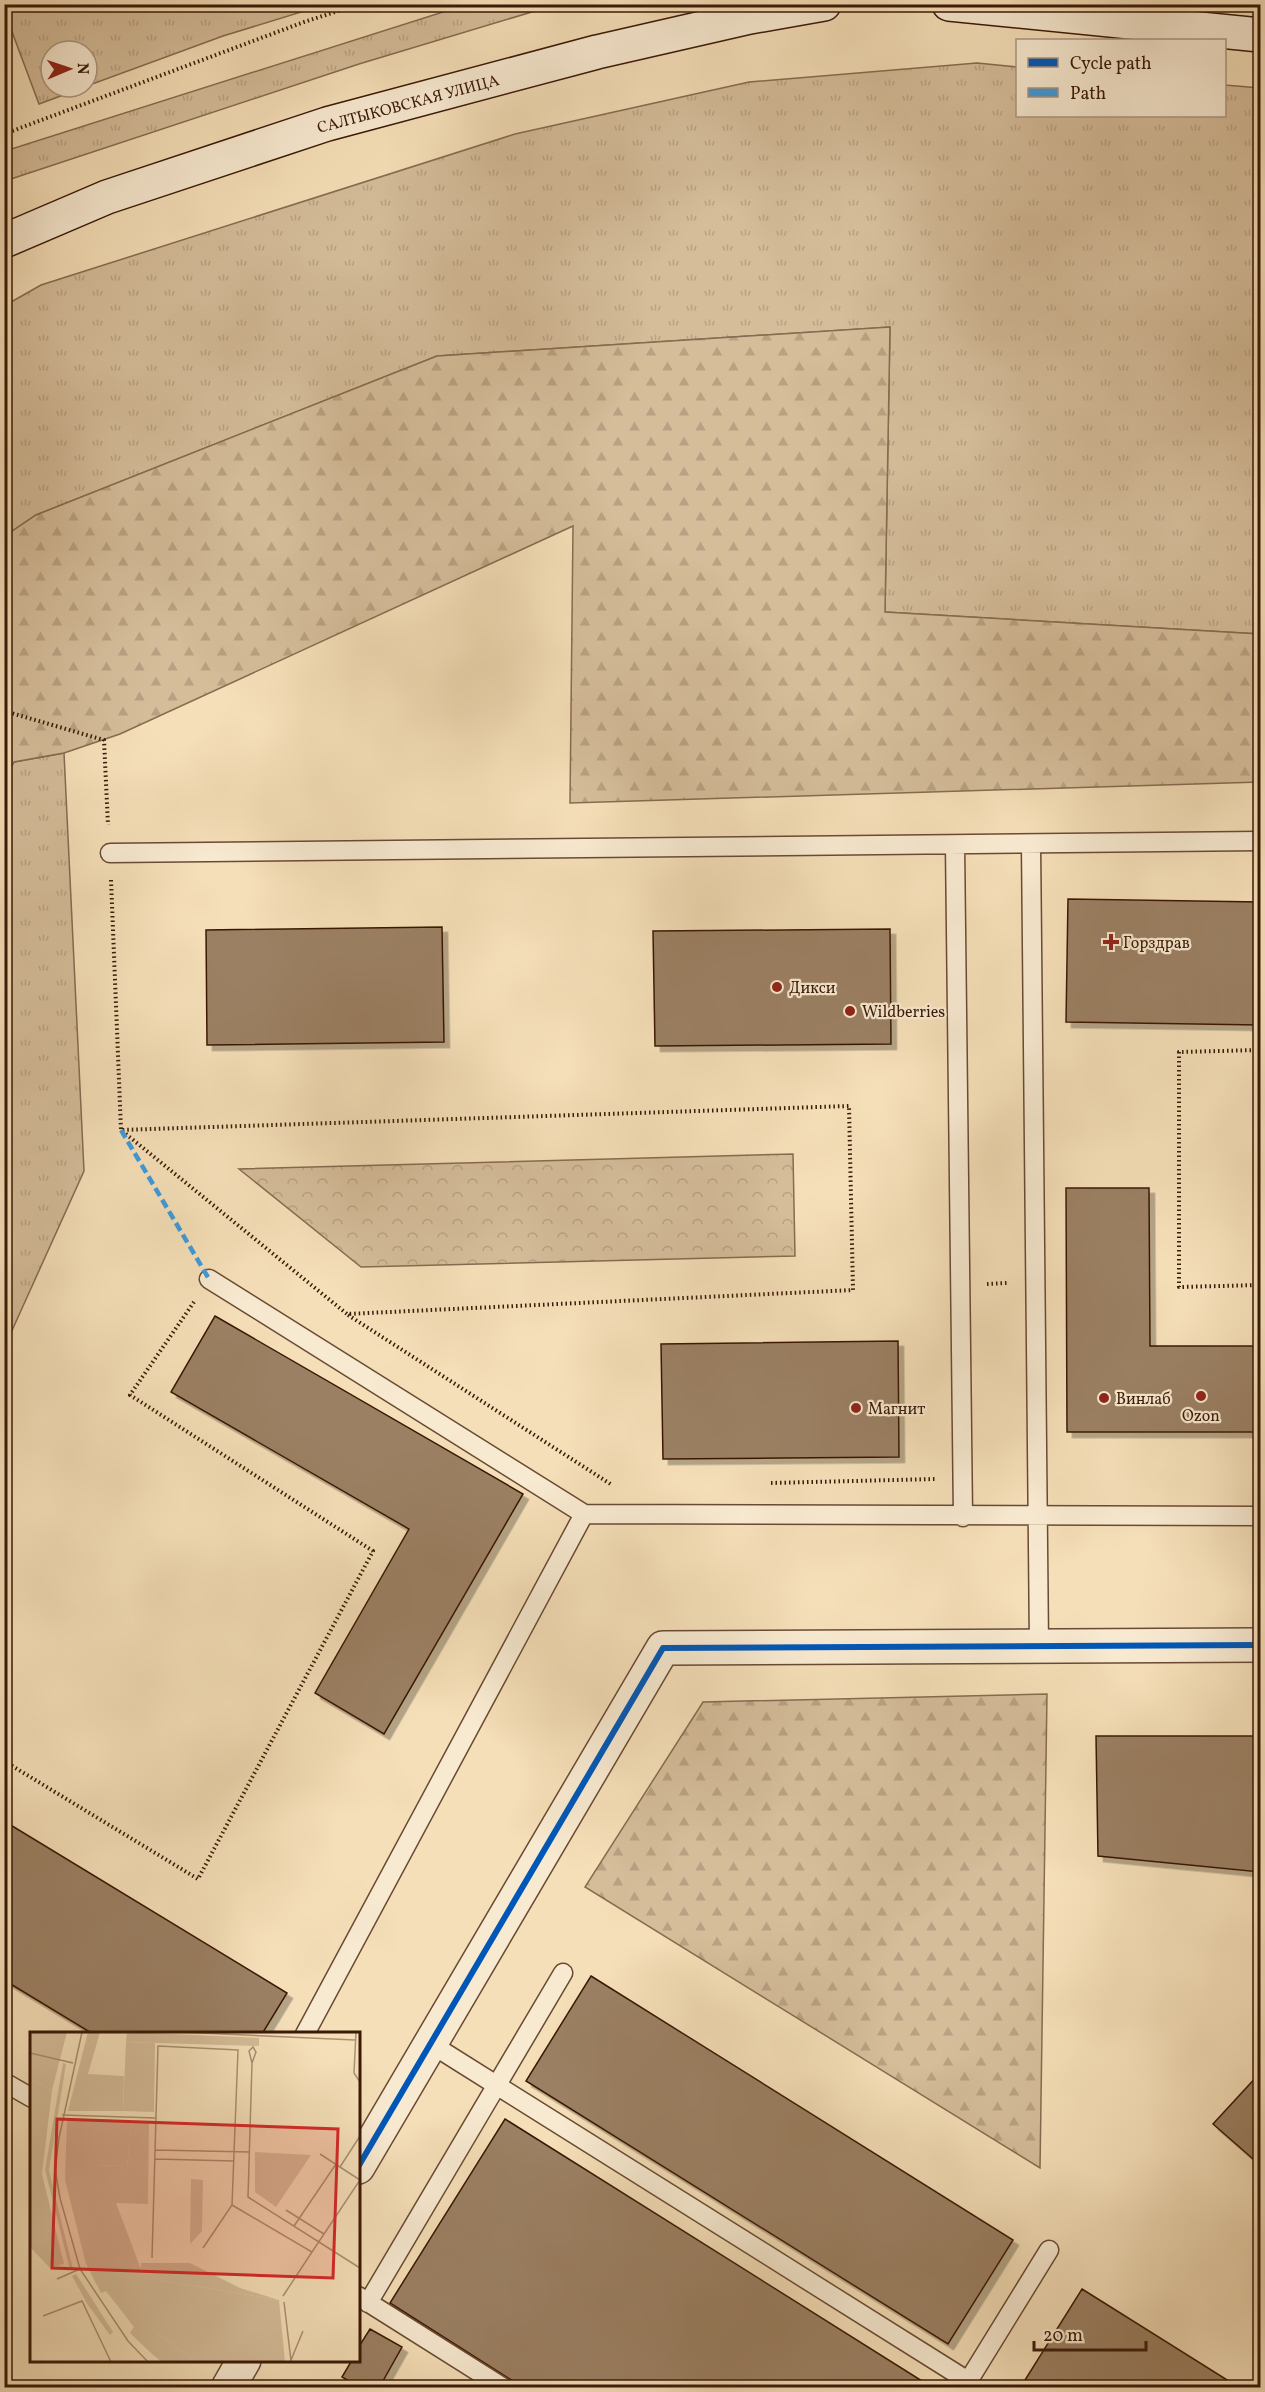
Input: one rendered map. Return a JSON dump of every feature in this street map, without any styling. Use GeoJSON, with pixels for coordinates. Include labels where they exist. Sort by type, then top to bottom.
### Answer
{"type":"FeatureCollection","features":[{"type":"Feature","properties":{"kind":"street","name":"САЛТЫКОВСКАЯ УЛИЦА"},"geometry":{"type":"LineString","coordinates":[[4,241],[106,197],[327,124],[597,52],[750,17],[824,4]]}},
{"type":"Feature","properties":{"kind":"street"},"geometry":{"type":"LineString","coordinates":[[949,4],[1260,35]]}},
{"type":"Feature","properties":{"kind":"street"},"geometry":{"type":"LineString","coordinates":[[360,2164],[663,1648],[1260,1645]]}},
{"type":"Feature","properties":{"kind":"street"},"geometry":{"type":"LineString","coordinates":[[228,2388],[243,2362]]}},
{"type":"Feature","properties":{"kind":"lane"},"geometry":{"type":"LineString","coordinates":[[110,853],[1260,841]]}},
{"type":"Feature","properties":{"kind":"lane"},"geometry":{"type":"LineString","coordinates":[[1031,844],[1039,1646]]}},
{"type":"Feature","properties":{"kind":"lane"},"geometry":{"type":"LineString","coordinates":[[956,845],[963,1517]]}},
{"type":"Feature","properties":{"kind":"lane"},"geometry":{"type":"LineString","coordinates":[[209,1279],[584,1514],[963,1517],[1260,1516]]}},
{"type":"Feature","properties":{"kind":"lane"},"geometry":{"type":"LineString","coordinates":[[306,2032],[584,1514]]}},
{"type":"Feature","properties":{"kind":"lane"},"geometry":{"type":"LineString","coordinates":[[504,2388],[363,2299],[563,1973]]}},
{"type":"Feature","properties":{"kind":"lane"},"geometry":{"type":"LineString","coordinates":[[431,2044],[966,2384],[1049,2250]]}},
{"type":"Feature","properties":{"kind":"lane"},"geometry":{"type":"LineString","coordinates":[[4,2082],[30,2097]]}},
{"type":"Feature","properties":{"kind":"path"},"geometry":{"type":"LineString","coordinates":[[4,134],[304,22],[360,4]]}},
{"type":"Feature","properties":{"kind":"path"},"geometry":{"type":"LineString","coordinates":[[4,711],[104,740],[121,1130],[347,1314],[614,1487]]}},
{"type":"Feature","properties":{"kind":"path"},"geometry":{"type":"LineString","coordinates":[[1260,1050],[1179,1052],[1179,1287],[1260,1285]]}},
{"type":"Feature","properties":{"kind":"path"},"geometry":{"type":"LineString","coordinates":[[121,1130],[849,1106],[853,1290],[347,1314]]}},
{"type":"Feature","properties":{"kind":"path"},"geometry":{"type":"LineString","coordinates":[[4,1761],[198,1879],[373,1551],[130,1395],[209,1279]]}},
{"type":"Feature","properties":{"kind":"path"},"geometry":{"type":"LineString","coordinates":[[960,1284],[1035,1283]]}},
{"type":"Feature","properties":{"kind":"path"},"geometry":{"type":"LineString","coordinates":[[765,1483],[963,1479]]}},
{"type":"Feature","properties":{"kind":"green space"},"geometry":{"type":"Polygon","coordinates":[[[5,4],[324,4],[223,36],[99,82],[99,39],[39,39],[39,99],[53,99],[39,104],[5,13],[5,4]]]}},
{"type":"Feature","properties":{"kind":"green space"},"geometry":{"type":"Polygon","coordinates":[[[465,5],[555,5],[359,64],[5,181],[5,151],[465,5]]]}},
{"type":"Feature","properties":{"kind":"green space"},"geometry":{"type":"Polygon","coordinates":[[[977,63],[1016,67],[1016,117],[1226,117],[1226,85],[1260,88],[1260,634],[885,612],[890,327],[437,356],[36,515],[5,536],[4,306],[41,285],[515,134],[749,82],[977,63]]]}},
{"type":"Feature","properties":{"kind":"green space"},"geometry":{"type":"Polygon","coordinates":[[[890,327],[885,612],[1260,634],[1260,782],[570,803],[573,526],[120,734],[64,753],[14,762],[5,778],[5,536],[36,515],[437,356],[890,327]]]}},
{"type":"Feature","properties":{"kind":"green space"},"geometry":{"type":"Polygon","coordinates":[[[64,753],[84,1171],[5,1346],[5,778],[14,762],[64,753]]]}},
{"type":"Feature","properties":{"kind":"green space"},"geometry":{"type":"Polygon","coordinates":[[[793,1154],[795,1256],[361,1267],[239,1169],[793,1154]]]}},
{"type":"Feature","properties":{"kind":"green space"},"geometry":{"type":"Polygon","coordinates":[[[1047,1694],[1040,2168],[585,1887],[703,1702],[1047,1694]]]}},
{"type":"Feature","properties":{"kind":"building"},"geometry":{"type":"Polygon","coordinates":[[[1068,899],[1260,902],[1260,1025],[1066,1022],[1068,899]]]}},
{"type":"Feature","properties":{"kind":"building"},"geometry":{"type":"Polygon","coordinates":[[[442,927],[444,1042],[207,1045],[206,930],[442,927]]]}},
{"type":"Feature","properties":{"kind":"building"},"geometry":{"type":"Polygon","coordinates":[[[890,929],[891,1044],[655,1046],[653,931],[890,929]]]}},
{"type":"Feature","properties":{"kind":"building"},"geometry":{"type":"Polygon","coordinates":[[[1066,1188],[1149,1188],[1150,1346],[1260,1346],[1260,1432],[1067,1432],[1066,1188]]]}},
{"type":"Feature","properties":{"kind":"building"},"geometry":{"type":"Polygon","coordinates":[[[215,1316],[523,1494],[384,1734],[315,1693],[409,1529],[171,1392],[215,1316]]]}},
{"type":"Feature","properties":{"kind":"building"},"geometry":{"type":"Polygon","coordinates":[[[898,1341],[899,1457],[663,1459],[661,1344],[898,1341]]]}},
{"type":"Feature","properties":{"kind":"building"},"geometry":{"type":"Polygon","coordinates":[[[1096,1736],[1260,1736],[1260,1872],[1098,1856],[1096,1736]]]}},
{"type":"Feature","properties":{"kind":"building"},"geometry":{"type":"Polygon","coordinates":[[[4,1821],[287,1993],[263,2032],[90,2032],[4,1980],[4,1821]]]}},
{"type":"Feature","properties":{"kind":"building"},"geometry":{"type":"Polygon","coordinates":[[[591,1976],[1013,2240],[948,2344],[526,2081],[591,1976]]]}},
{"type":"Feature","properties":{"kind":"building"},"geometry":{"type":"Polygon","coordinates":[[[1260,2073],[1260,2165],[1213,2124],[1260,2073]]]}},
{"type":"Feature","properties":{"kind":"building"},"geometry":{"type":"Polygon","coordinates":[[[505,2119],[930,2388],[524,2388],[390,2303],[505,2119]]]}},
{"type":"Feature","properties":{"kind":"building"},"geometry":{"type":"Polygon","coordinates":[[[1082,2289],[1240,2388],[1020,2388],[1082,2289]]]}},
{"type":"Feature","properties":{"kind":"building"},"geometry":{"type":"Polygon","coordinates":[[[370,2329],[402,2347],[379,2388],[361,2388],[342,2377],[351,2362],[360,2362],[360,2345],[370,2329]]]}},
{"type":"Feature","properties":{"kind":"marked path"},"geometry":{"type":"LineString","coordinates":[[121,1130],[209,1279]]}},
{"type":"Feature","properties":{"kind":"cycle path"},"geometry":{"type":"LineString","coordinates":[[360,2164],[663,1648],[1260,1645]]}},
{"type":"Feature","properties":{"kind":"place","name":"Горздрав"},"geometry":{"type":"Point","coordinates":[1111,942]}},
{"type":"Feature","properties":{"kind":"place","name":"Дикси"},"geometry":{"type":"Point","coordinates":[777,987]}},
{"type":"Feature","properties":{"kind":"place","name":"Wildberries"},"geometry":{"type":"Point","coordinates":[850,1011]}},
{"type":"Feature","properties":{"kind":"place","name":"Ozon"},"geometry":{"type":"Point","coordinates":[1201,1396]}},
{"type":"Feature","properties":{"kind":"place","name":"Винлаб"},"geometry":{"type":"Point","coordinates":[1104,1398]}},
{"type":"Feature","properties":{"kind":"place","name":"Магнит"},"geometry":{"type":"Point","coordinates":[856,1408]}}]}
